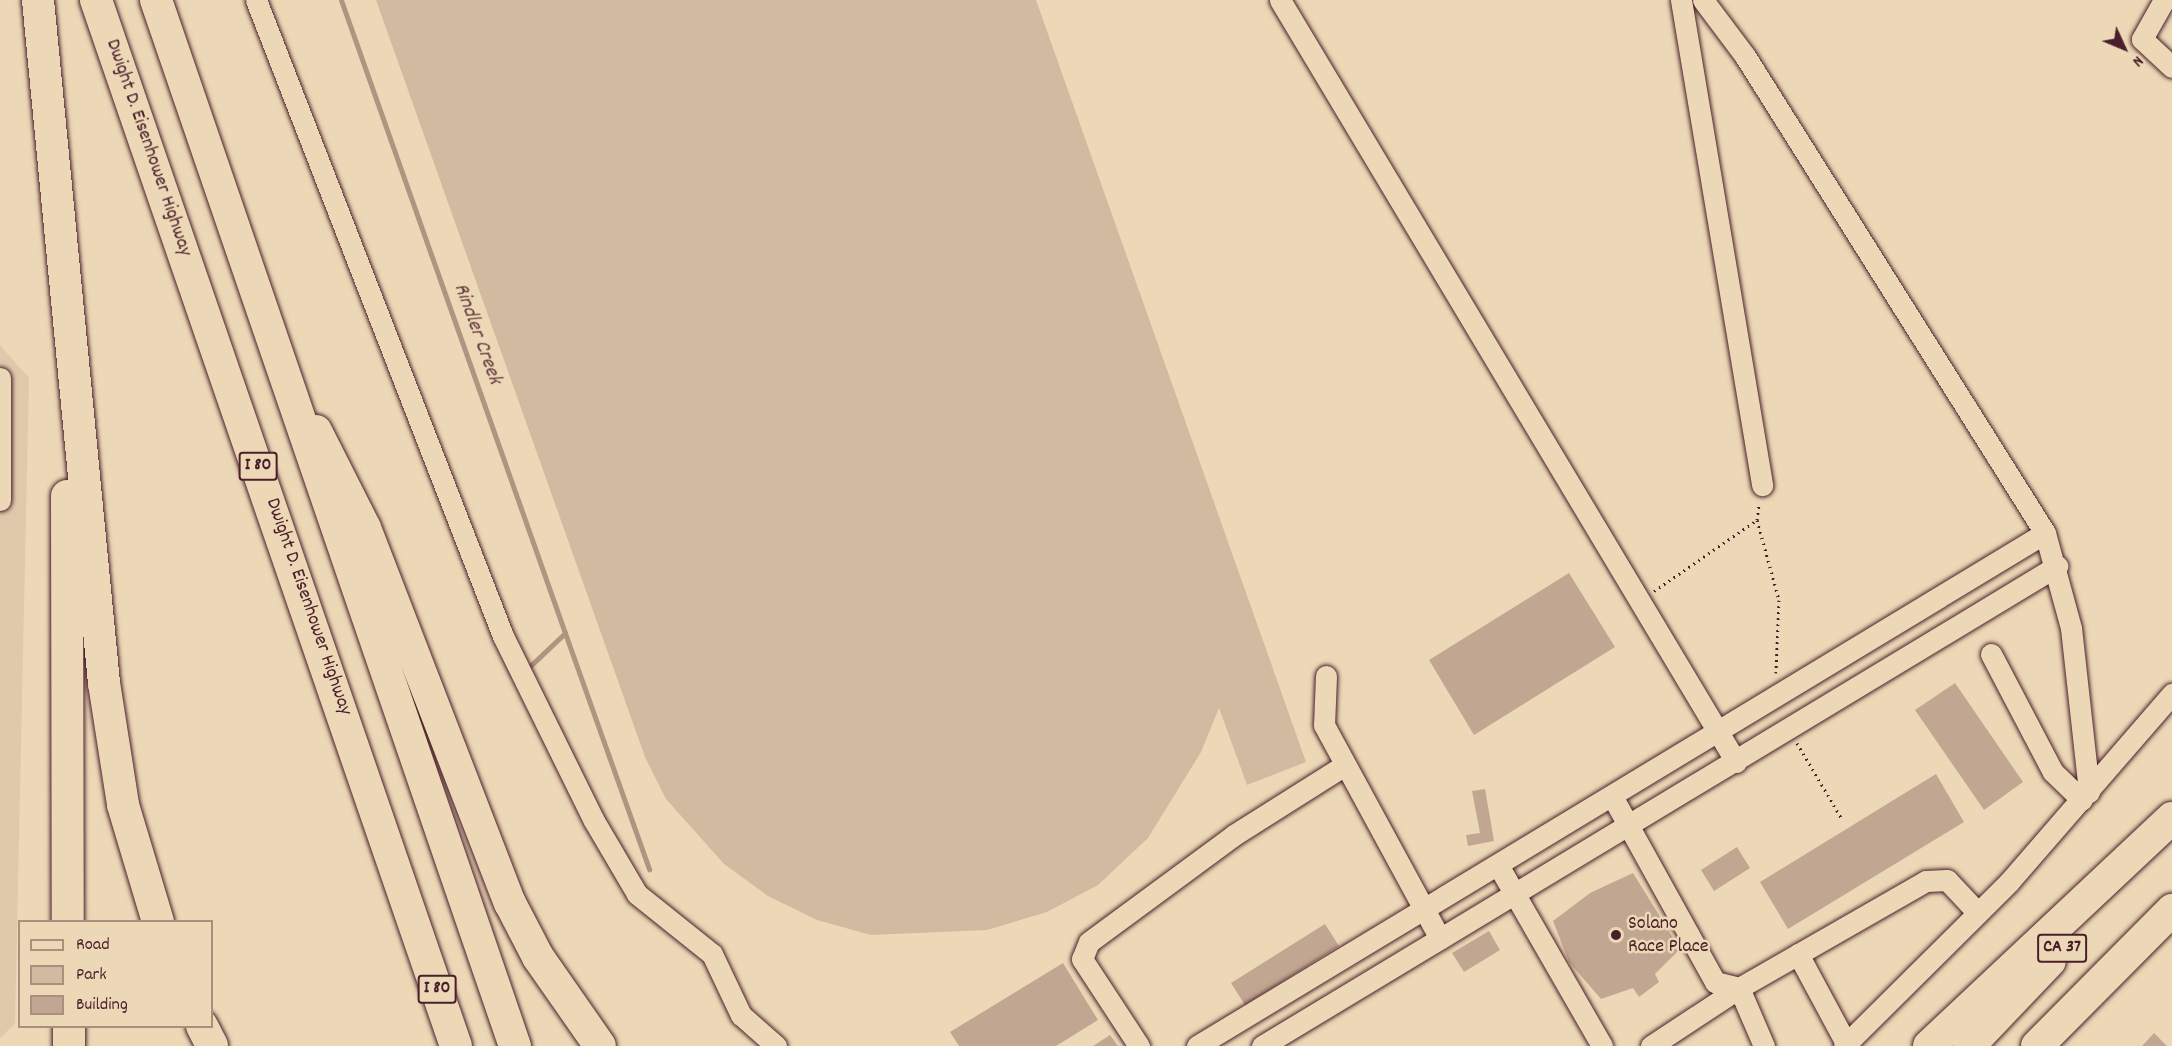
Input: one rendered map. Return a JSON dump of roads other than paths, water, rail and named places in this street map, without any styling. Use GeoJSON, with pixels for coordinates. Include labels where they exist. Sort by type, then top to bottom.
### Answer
{"type":"FeatureCollection","features":[{"type":"Feature","properties":{"kind":"highway"},"geometry":{"type":"LineString","coordinates":[[38,0],[111,732],[128,825],[158,920]]}},
{"type":"Feature","properties":{"kind":"highway","name":"Dwight D. Eisenhower Highway"},"geometry":{"type":"LineString","coordinates":[[96,0],[456,1046]]}},
{"type":"Feature","properties":{"kind":"highway","name":"I 80"},"geometry":{"type":"LineString","coordinates":[[156,0],[287,378],[334,530],[515,1046]]}},
{"type":"Feature","properties":{"kind":"highway"},"geometry":{"type":"LineString","coordinates":[[68,306],[68,920]]}},
{"type":"Feature","properties":{"kind":"highway"},"geometry":{"type":"LineString","coordinates":[[287,378],[365,528],[510,903],[538,957],[600,1046]]}},
{"type":"Feature","properties":{"kind":"highway"},"geometry":{"type":"LineString","coordinates":[[1929,1046],[2172,818]]}},
{"type":"Feature","properties":{"kind":"highway","name":"CA 37"},"geometry":{"type":"LineString","coordinates":[[1969,1046],[2172,832]]}},
{"type":"Feature","properties":{"kind":"highway","name":"CA 37"},"geometry":{"type":"LineString","coordinates":[[2037,1046],[2172,910]]}},
{"type":"Feature","properties":{"kind":"highway"},"geometry":{"type":"LineString","coordinates":[[69,1028],[69,1046]]}},
{"type":"Feature","properties":{"kind":"highway"},"geometry":{"type":"LineString","coordinates":[[203,1028],[212,1046]]}},
{"type":"Feature","properties":{"kind":"street"},"geometry":{"type":"LineString","coordinates":[[256,0],[503,636],[593,819],[637,894],[712,954],[741,1015],[776,1046]]}},
{"type":"Feature","properties":{"kind":"street"},"geometry":{"type":"LineString","coordinates":[[1280,0],[1721,730],[1736,762]]}},
{"type":"Feature","properties":{"kind":"street"},"geometry":{"type":"LineString","coordinates":[[1681,0],[1762,485]]}},
{"type":"Feature","properties":{"kind":"street"},"geometry":{"type":"LineString","coordinates":[[1703,0],[1745,56],[2045,533],[2057,566],[2072,628],[2085,796]]}},
{"type":"Feature","properties":{"kind":"street"},"geometry":{"type":"LineString","coordinates":[[2164,0],[2142,39],[2172,67]]}},
{"type":"Feature","properties":{"kind":"street"},"geometry":{"type":"LineString","coordinates":[[0,378],[0,500]]}},
{"type":"Feature","properties":{"kind":"street"},"geometry":{"type":"LineString","coordinates":[[1197,1046],[2045,533]]}},
{"type":"Feature","properties":{"kind":"street"},"geometry":{"type":"LineString","coordinates":[[1262,1046],[1789,730],[2057,566]]}},
{"type":"Feature","properties":{"kind":"street"},"geometry":{"type":"LineString","coordinates":[[1991,654],[2053,772],[2085,796]]}},
{"type":"Feature","properties":{"kind":"street"},"geometry":{"type":"LineString","coordinates":[[1326,676],[1324,724],[1344,766],[1440,939]]}},
{"type":"Feature","properties":{"kind":"street"},"geometry":{"type":"LineString","coordinates":[[1798,954],[1845,1045],[1978,913],[2085,796],[2172,694]]}},
{"type":"Feature","properties":{"kind":"street"},"geometry":{"type":"LineString","coordinates":[[1139,1046],[1082,959],[1089,942],[1234,835],[1344,766]]}},
{"type":"Feature","properties":{"kind":"street"},"geometry":{"type":"LineString","coordinates":[[1612,796],[1715,982],[1739,988]]}},
{"type":"Feature","properties":{"kind":"street"},"geometry":{"type":"LineString","coordinates":[[1498,865],[1602,1046]]}},
{"type":"Feature","properties":{"kind":"street"},"geometry":{"type":"LineString","coordinates":[[1651,1046],[1739,988],[1926,881],[1947,880],[1978,913]]}},
{"type":"Feature","properties":{"kind":"street"},"geometry":{"type":"LineString","coordinates":[[1739,988],[1763,1046]]}},
{"type":"Feature","properties":{"kind":"waterway","name":"Rindler Creek"},"geometry":{"type":"LineString","coordinates":[[341,0],[565,633],[529,667]]}},
{"type":"Feature","properties":{"kind":"waterway"},"geometry":{"type":"LineString","coordinates":[[565,633],[649,869]]}},
{"type":"Feature","properties":{"kind":"place","name":"Solano Race Place"},"geometry":{"type":"Point","coordinates":[1616,935]}}]}
